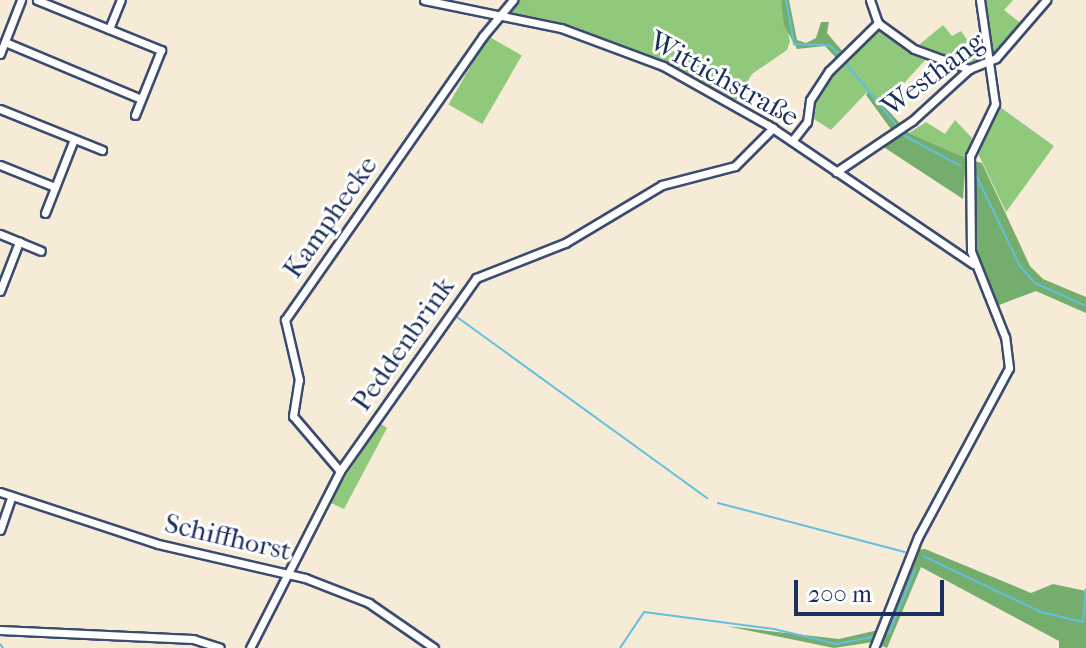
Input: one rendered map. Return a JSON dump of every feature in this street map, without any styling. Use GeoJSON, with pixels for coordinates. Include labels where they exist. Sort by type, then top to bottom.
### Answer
{"type":"FeatureCollection","features":[{"type":"Feature","properties":{"kind":"street"},"geometry":{"type":"LineString","coordinates":[[0,54],[21,0]]}},
{"type":"Feature","properties":{"kind":"street"},"geometry":{"type":"LineString","coordinates":[[37,0],[161,50],[135,115]]}},
{"type":"Feature","properties":{"kind":"street"},"geometry":{"type":"LineString","coordinates":[[109,29],[121,0]]}},
{"type":"Feature","properties":{"kind":"street","name":"Wittichstraße"},"geometry":{"type":"LineString","coordinates":[[424,0],[584,34],[637,54],[773,128],[973,264]]}},
{"type":"Feature","properties":{"kind":"street","name":"Kamphecke"},"geometry":{"type":"LineString","coordinates":[[340,471],[293,416],[299,380],[285,320],[498,14],[513,0]]}},
{"type":"Feature","properties":{"kind":"street"},"geometry":{"type":"LineString","coordinates":[[874,648],[918,537],[1008,376],[1005,337],[973,264],[968,169],[973,147],[995,104],[980,0]]}},
{"type":"Feature","properties":{"kind":"street","name":"Westhang"},"geometry":{"type":"LineString","coordinates":[[836,172],[912,121],[969,69],[990,62],[1046,0]]}},
{"type":"Feature","properties":{"kind":"street"},"geometry":{"type":"LineString","coordinates":[[871,1],[878,23],[918,52],[969,69]]}},
{"type":"Feature","properties":{"kind":"street"},"geometry":{"type":"LineString","coordinates":[[792,141],[807,122],[810,100],[829,71],[878,23]]}},
{"type":"Feature","properties":{"kind":"street"},"geometry":{"type":"LineString","coordinates":[[5,42],[141,99]]}},
{"type":"Feature","properties":{"kind":"street"},"geometry":{"type":"LineString","coordinates":[[0,109],[102,150]]}},
{"type":"Feature","properties":{"kind":"street","name":"Peddenbrink"},"geometry":{"type":"LineString","coordinates":[[250,648],[340,471],[480,274],[565,243],[662,185],[735,166],[773,128]]}},
{"type":"Feature","properties":{"kind":"street"},"geometry":{"type":"LineString","coordinates":[[45,213],[74,139]]}},
{"type":"Feature","properties":{"kind":"street"},"geometry":{"type":"LineString","coordinates":[[0,165],[55,187]]}},
{"type":"Feature","properties":{"kind":"street"},"geometry":{"type":"LineString","coordinates":[[0,234],[41,251]]}},
{"type":"Feature","properties":{"kind":"street"},"geometry":{"type":"LineString","coordinates":[[0,291],[19,242]]}},
{"type":"Feature","properties":{"kind":"street","name":"Schiffhorst"},"geometry":{"type":"LineString","coordinates":[[0,492],[158,544],[288,573],[369,603],[434,648]]}},
{"type":"Feature","properties":{"kind":"street"},"geometry":{"type":"LineString","coordinates":[[0,530],[12,496]]}},
{"type":"Feature","properties":{"kind":"street"},"geometry":{"type":"LineString","coordinates":[[0,630],[193,639],[220,648]]}},
{"type":"Feature","properties":{"kind":"green space"},"geometry":{"type":"Polygon","coordinates":[[[513,0],[781,0],[790,41],[787,50],[752,74],[734,104],[609,43],[498,14],[513,0]]]}},
{"type":"Feature","properties":{"kind":"green space"},"geometry":{"type":"Polygon","coordinates":[[[781,0],[789,0],[797,40],[806,43],[816,38],[821,22],[829,22],[827,33],[844,53],[838,60],[825,46],[797,49],[784,25],[781,0]]]}},
{"type":"Feature","properties":{"kind":"green space"},"geometry":{"type":"Polygon","coordinates":[[[979,0],[1013,0],[1004,10],[1023,25],[996,58],[969,69],[928,57],[883,106],[869,90],[831,130],[808,115],[816,89],[878,23],[914,49],[943,25],[952,36],[961,31],[968,41],[985,32],[979,0]]]}},
{"type":"Feature","properties":{"kind":"green space"},"geometry":{"type":"Polygon","coordinates":[[[488,36],[522,55],[482,124],[448,104],[488,36]]]}},
{"type":"Feature","properties":{"kind":"green space"},"geometry":{"type":"Polygon","coordinates":[[[869,90],[909,133],[966,158],[963,199],[879,144],[893,132],[866,95],[869,90]]]}},
{"type":"Feature","properties":{"kind":"green space"},"geometry":{"type":"Polygon","coordinates":[[[1000,107],[1054,146],[1006,212],[976,149],[1000,107]]]}},
{"type":"Feature","properties":{"kind":"green space"},"geometry":{"type":"Polygon","coordinates":[[[955,120],[972,138],[966,158],[909,133],[926,122],[945,134],[955,120]]]}},
{"type":"Feature","properties":{"kind":"green space"},"geometry":{"type":"Polygon","coordinates":[[[971,160],[982,163],[1030,266],[1043,279],[1086,297],[1086,313],[1036,291],[994,307],[974,264],[971,160]]]}},
{"type":"Feature","properties":{"kind":"green space"},"geometry":{"type":"Polygon","coordinates":[[[380,423],[387,428],[344,509],[329,502],[380,423]]]}},
{"type":"Feature","properties":{"kind":"green space"},"geometry":{"type":"Polygon","coordinates":[[[925,549],[1031,593],[1053,584],[1086,591],[1086,648],[1059,648],[1059,641],[921,567],[887,648],[873,642],[834,648],[726,626],[839,639],[887,628],[913,550],[925,549]]]}},
{"type":"Feature","properties":{"kind":"waterway"},"geometry":{"type":"LineString","coordinates":[[786,0],[794,44],[829,45],[839,54]]}},
{"type":"Feature","properties":{"kind":"waterway"},"geometry":{"type":"LineString","coordinates":[[844,61],[897,126]]}},
{"type":"Feature","properties":{"kind":"waterway"},"geometry":{"type":"LineString","coordinates":[[901,134],[961,166]]}},
{"type":"Feature","properties":{"kind":"waterway"},"geometry":{"type":"LineString","coordinates":[[975,173],[1020,266],[1035,283],[1086,306]]}},
{"type":"Feature","properties":{"kind":"waterway"},"geometry":{"type":"LineString","coordinates":[[457,317],[707,498]]}},
{"type":"Feature","properties":{"kind":"waterway"},"geometry":{"type":"LineString","coordinates":[[718,503],[905,552]]}},
{"type":"Feature","properties":{"kind":"waterway"},"geometry":{"type":"LineString","coordinates":[[923,556],[1041,612],[1083,622],[1086,589]]}},
{"type":"Feature","properties":{"kind":"waterway"},"geometry":{"type":"LineString","coordinates":[[889,633],[915,570]]}},
{"type":"Feature","properties":{"kind":"waterway"},"geometry":{"type":"LineString","coordinates":[[620,648],[644,612],[774,629],[836,644],[873,637]]}},
{"type":"Feature","properties":{"kind":"waterway"},"geometry":{"type":"LineString","coordinates":[[0,644],[3,648]]}}]}
